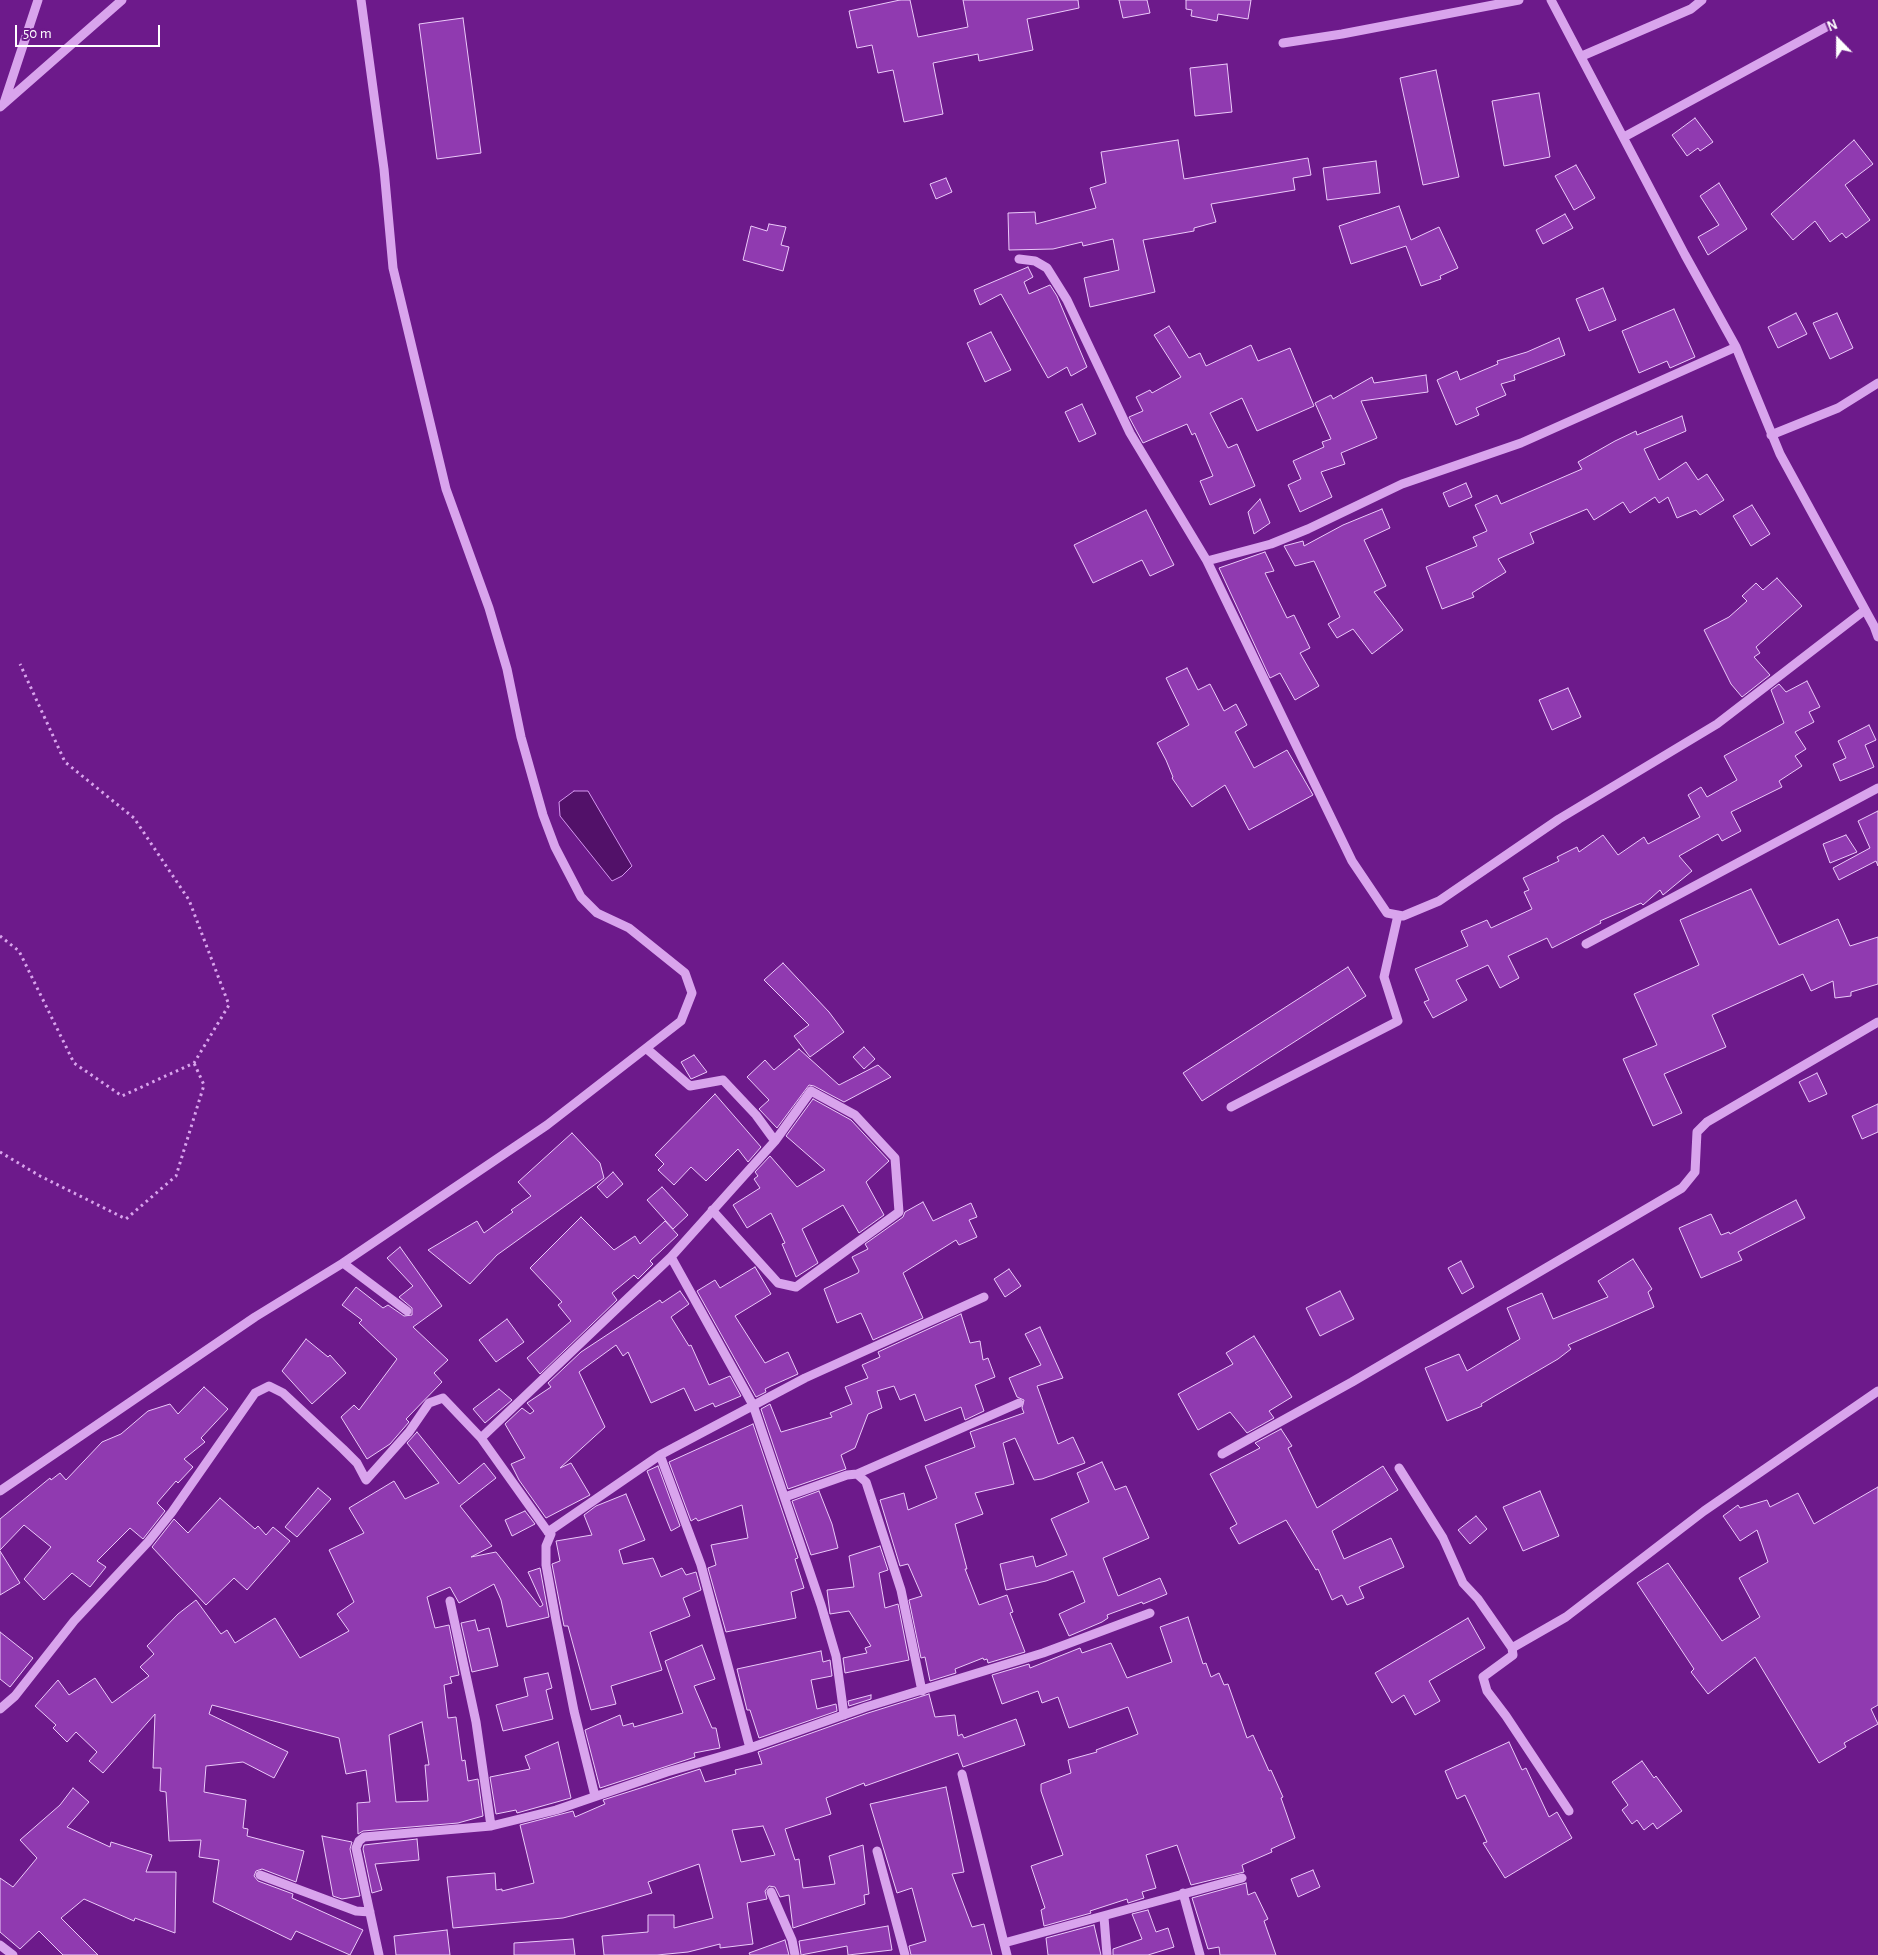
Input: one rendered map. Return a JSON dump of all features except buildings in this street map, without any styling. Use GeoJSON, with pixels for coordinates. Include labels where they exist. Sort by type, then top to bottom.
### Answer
{"type":"FeatureCollection","features":[{"type":"Feature","properties":{"kind":"street"},"geometry":{"type":"LineString","coordinates":[[2,105],[38,0]]}},
{"type":"Feature","properties":{"kind":"street"},"geometry":{"type":"LineString","coordinates":[[2,105],[122,0]]}},
{"type":"Feature","properties":{"kind":"street"},"geometry":{"type":"LineString","coordinates":[[0,1491],[254,1317],[343,1263],[484,1170],[681,1022],[692,993],[685,972],[629,928],[597,912],[581,897],[555,847],[543,815],[522,737],[507,669],[489,608],[446,489],[392,268],[384,170],[361,0]]}},
{"type":"Feature","properties":{"kind":"street"},"geometry":{"type":"LineString","coordinates":[[1283,43],[1342,34],[1519,0]]}},
{"type":"Feature","properties":{"kind":"street"},"geometry":{"type":"LineString","coordinates":[[1551,0],[1736,347],[1771,435],[1878,637]]}},
{"type":"Feature","properties":{"kind":"street"},"geometry":{"type":"LineString","coordinates":[[1582,56],[1691,9],[1702,0]]}},
{"type":"Feature","properties":{"kind":"street"},"geometry":{"type":"LineString","coordinates":[[1624,138],[1828,26]]}},
{"type":"Feature","properties":{"kind":"street"},"geometry":{"type":"LineString","coordinates":[[1019,259],[1035,261],[1047,268],[1067,300],[1130,433],[1206,562],[1352,861],[1387,913],[1403,916],[1438,901],[1559,820],[1717,724],[1865,610]]}},
{"type":"Feature","properties":{"kind":"street"},"geometry":{"type":"LineString","coordinates":[[1206,562],[1270,544],[1308,529],[1402,484],[1521,443],[1736,347]]}},
{"type":"Feature","properties":{"kind":"street"},"geometry":{"type":"LineString","coordinates":[[1771,435],[1838,408],[1878,383]]}},
{"type":"Feature","properties":{"kind":"street"},"geometry":{"type":"LineString","coordinates":[[1586,944],[1878,788]]}},
{"type":"Feature","properties":{"kind":"street"},"geometry":{"type":"LineString","coordinates":[[1231,1107],[1398,1021],[1384,977],[1398,915]]}},
{"type":"Feature","properties":{"kind":"street"},"geometry":{"type":"LineString","coordinates":[[1222,1454],[1352,1382],[1682,1188],[1695,1172],[1697,1132],[1707,1122],[1878,1022]]}},
{"type":"Feature","properties":{"kind":"street"},"geometry":{"type":"LineString","coordinates":[[647,1049],[690,1086],[723,1080],[756,1115],[775,1141]]}},
{"type":"Feature","properties":{"kind":"street"},"geometry":{"type":"LineString","coordinates":[[481,1438],[671,1257],[712,1210],[775,1141],[811,1091],[854,1115],[895,1158],[899,1212],[796,1288],[778,1283],[712,1210]]}},
{"type":"Feature","properties":{"kind":"street"},"geometry":{"type":"LineString","coordinates":[[671,1257],[753,1406],[836,1656],[844,1715]]}},
{"type":"Feature","properties":{"kind":"street"},"geometry":{"type":"LineString","coordinates":[[343,1263],[407,1312]]}},
{"type":"Feature","properties":{"kind":"street"},"geometry":{"type":"LineString","coordinates":[[548,1532],[660,1455],[805,1378],[984,1297]]}},
{"type":"Feature","properties":{"kind":"street"},"geometry":{"type":"LineString","coordinates":[[0,1709],[15,1696],[80,1615],[160,1527],[254,1393],[270,1386],[283,1394],[352,1459],[366,1480],[409,1432],[429,1403],[443,1398],[481,1438],[551,1534],[546,1546],[546,1565],[574,1711],[595,1796]]}},
{"type":"Feature","properties":{"kind":"street"},"geometry":{"type":"LineString","coordinates":[[1512,1648],[1566,1617],[1704,1511],[1878,1391]]}},
{"type":"Feature","properties":{"kind":"street"},"geometry":{"type":"LineString","coordinates":[[784,1497],[846,1475],[857,1474],[1019,1403]]}},
{"type":"Feature","properties":{"kind":"street"},"geometry":{"type":"LineString","coordinates":[[660,1455],[701,1565],[750,1748]]}},
{"type":"Feature","properties":{"kind":"street"},"geometry":{"type":"LineString","coordinates":[[1399,1468],[1443,1538],[1463,1583],[1478,1599],[1512,1648],[1513,1655],[1483,1677],[1487,1692],[1506,1716],[1569,1811]]}},
{"type":"Feature","properties":{"kind":"street"},"geometry":{"type":"LineString","coordinates":[[857,1474],[866,1482],[902,1590],[922,1691]]}},
{"type":"Feature","properties":{"kind":"street"},"geometry":{"type":"LineString","coordinates":[[450,1601],[476,1722],[491,1826]]}},
{"type":"Feature","properties":{"kind":"street"},"geometry":{"type":"LineString","coordinates":[[380,1955],[356,1848],[359,1841],[364,1837],[491,1826],[556,1810],[750,1748],[844,1715],[1043,1653],[1150,1613]]}},
{"type":"Feature","properties":{"kind":"street"},"geometry":{"type":"LineString","coordinates":[[962,1774],[1007,1955]]}},
{"type":"Feature","properties":{"kind":"street"},"geometry":{"type":"LineString","coordinates":[[877,1850],[905,1955]]}},
{"type":"Feature","properties":{"kind":"street"},"geometry":{"type":"LineString","coordinates":[[260,1875],[356,1911],[370,1912]]}},
{"type":"Feature","properties":{"kind":"street"},"geometry":{"type":"LineString","coordinates":[[1004,1943],[1060,1926],[1104,1917],[1183,1893],[1242,1878]]}},
{"type":"Feature","properties":{"kind":"street"},"geometry":{"type":"LineString","coordinates":[[771,1892],[792,1940],[795,1955]]}},
{"type":"Feature","properties":{"kind":"street"},"geometry":{"type":"LineString","coordinates":[[1183,1893],[1200,1955]]}},
{"type":"Feature","properties":{"kind":"street"},"geometry":{"type":"LineString","coordinates":[[1104,1917],[1108,1955]]}},
{"type":"Feature","properties":{"kind":"street"},"geometry":{"type":"LineString","coordinates":[[0,1945],[13,1955]]}},
{"type":"Feature","properties":{"kind":"path"},"geometry":{"type":"LineString","coordinates":[[0,936],[19,951],[74,1064],[122,1096],[194,1063],[229,1006],[189,900],[134,818],[64,762],[20,664]]}},
{"type":"Feature","properties":{"kind":"path"},"geometry":{"type":"LineString","coordinates":[[0,1152],[40,1176],[126,1219],[176,1176],[204,1085],[194,1063]]}},
{"type":"Feature","properties":{"kind":"shaded area"},"geometry":{"type":"Polygon","coordinates":[[[574,791],[588,791],[632,866],[622,876],[612,881],[560,816],[559,802],[574,791]]]}}]}
